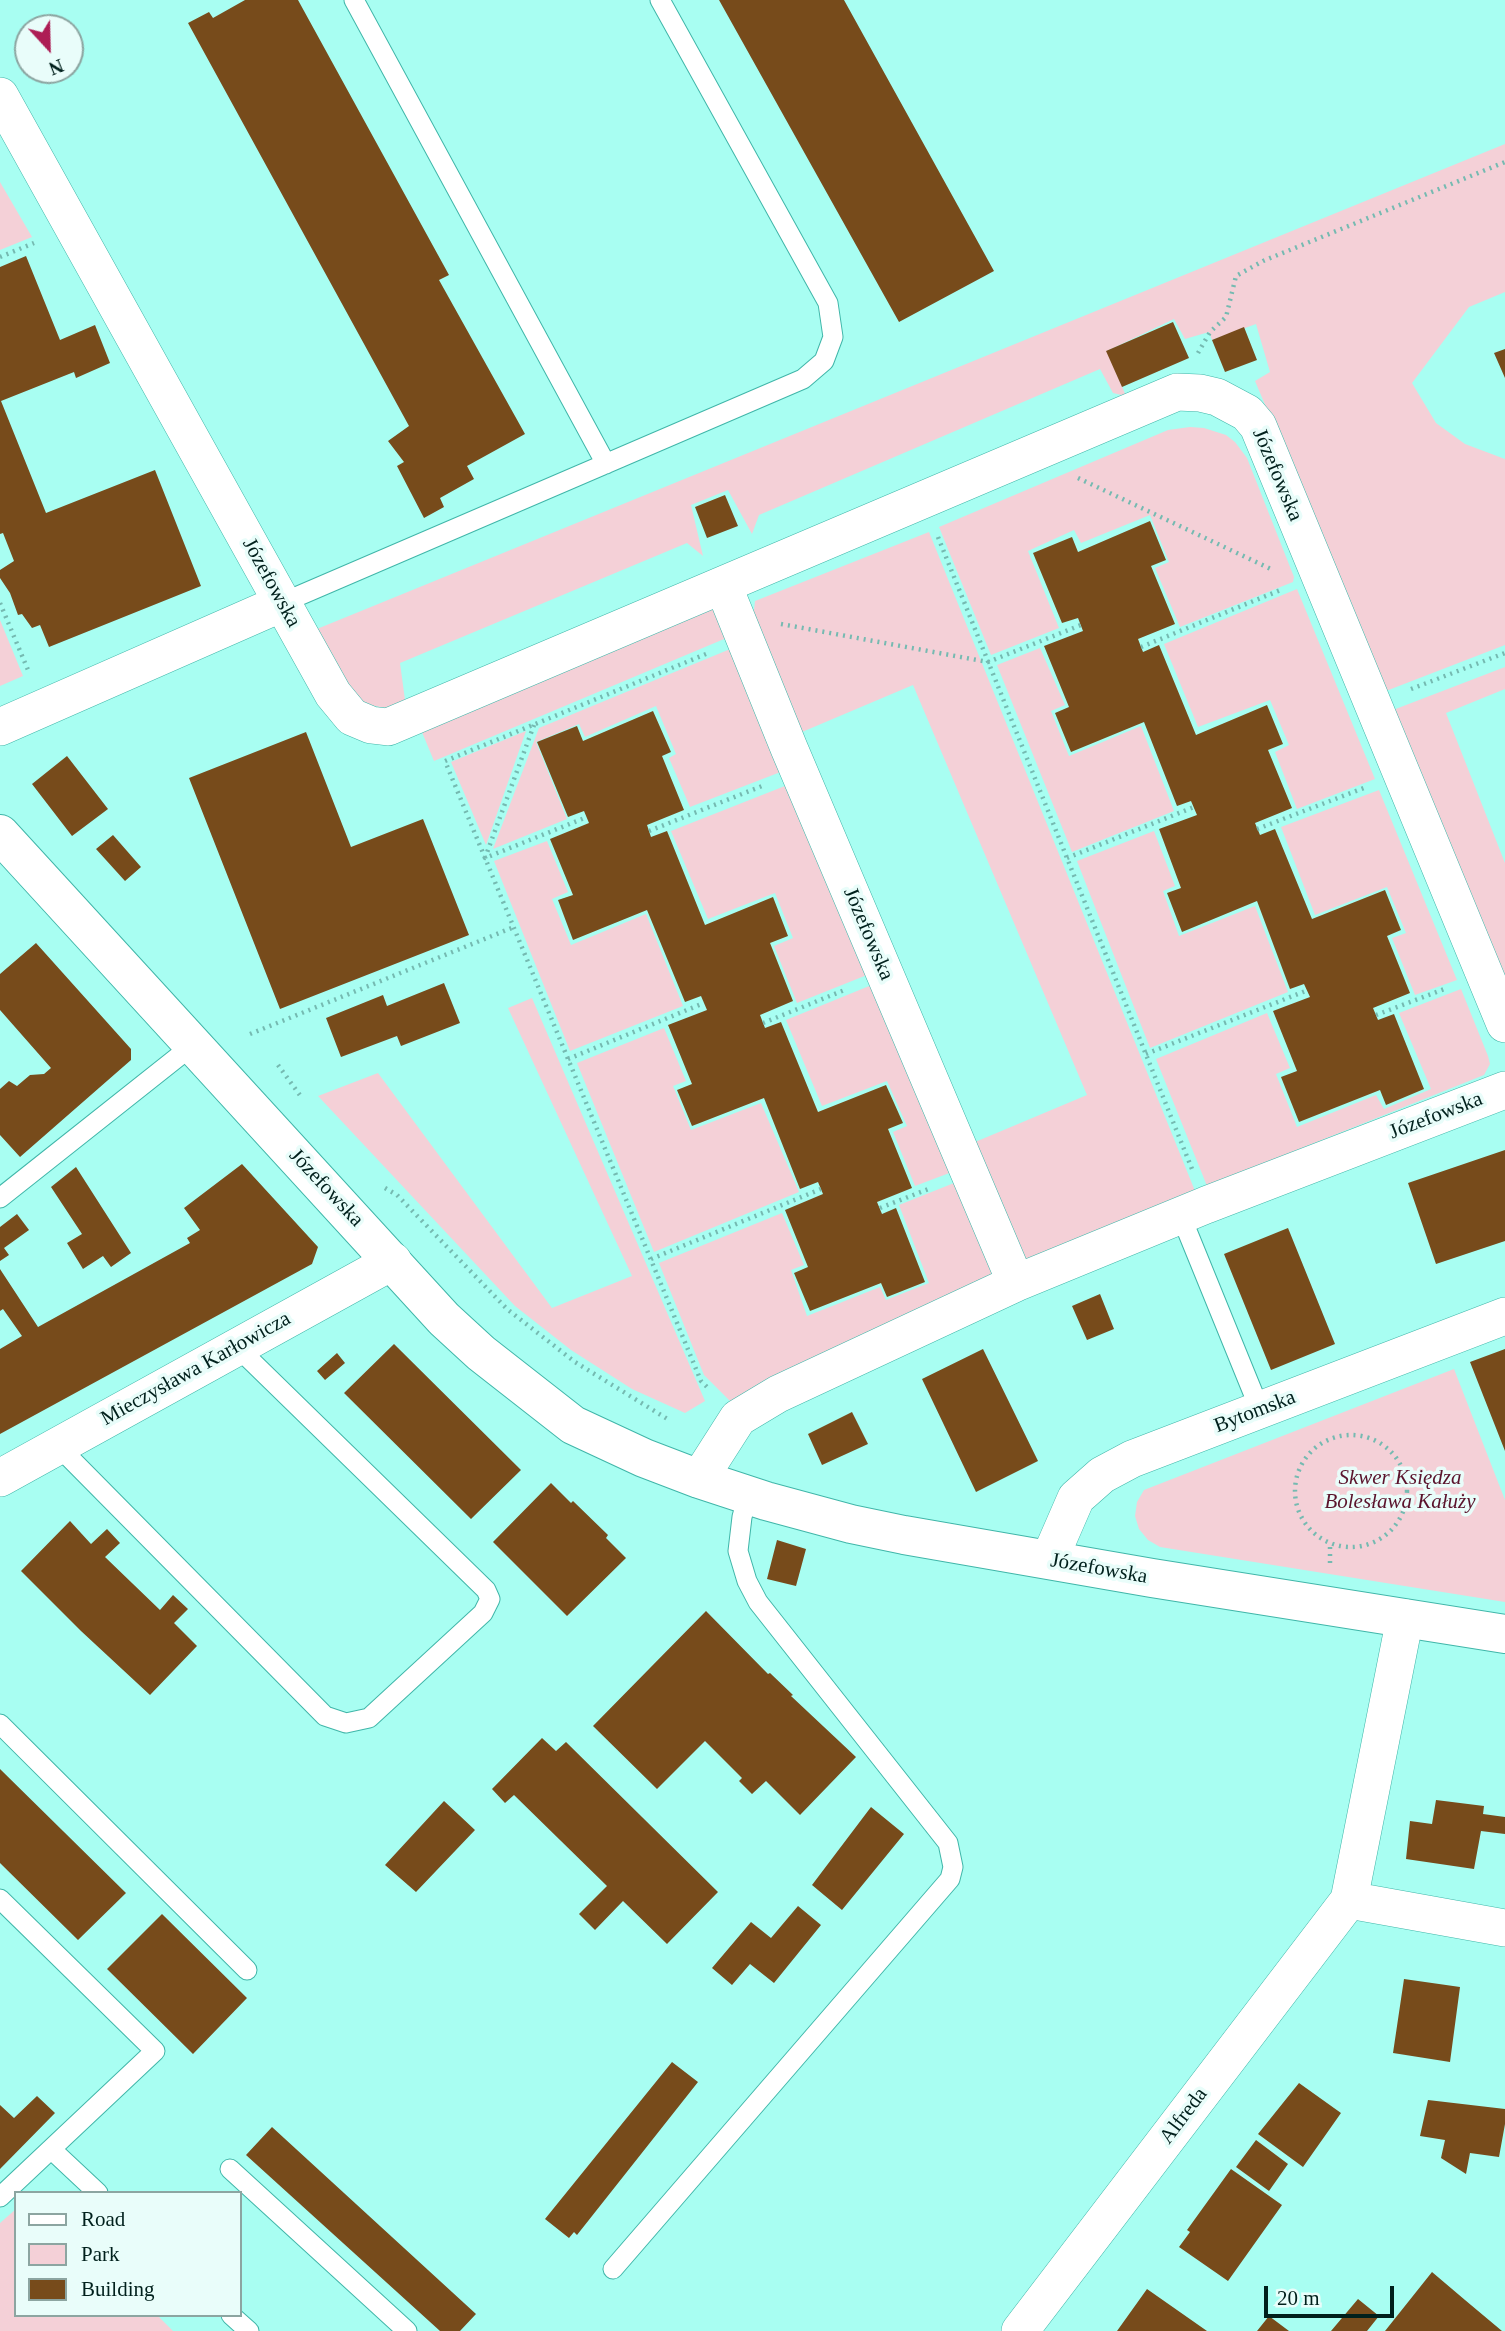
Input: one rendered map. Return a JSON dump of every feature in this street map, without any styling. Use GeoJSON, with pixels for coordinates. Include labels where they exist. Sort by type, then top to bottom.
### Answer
{"type":"FeatureCollection","features":[{"type":"Feature","properties":{"kind":"street","name":"Józefowska"},"geometry":{"type":"LineString","coordinates":[[0,96],[334,694],[352,717],[371,724],[388,727],[1177,393],[1200,393],[1217,397],[1247,412],[1258,426],[1505,1024]]}},
{"type":"Feature","properties":{"kind":"street","name":"Józefowska"},"geometry":{"type":"LineString","coordinates":[[723,584],[799,772],[1016,1283]]}},
{"type":"Feature","properties":{"kind":"street"},"geometry":{"type":"LineString","coordinates":[[0,727],[282,603]]}},
{"type":"Feature","properties":{"kind":"street","name":"Józefowska"},"geometry":{"type":"LineString","coordinates":[[0,834],[444,1319],[481,1353],[573,1424],[644,1458],[708,1464],[748,1495],[904,1535],[1505,1634]]}},
{"type":"Feature","properties":{"kind":"street","name":"Józefowska"},"geometry":{"type":"LineString","coordinates":[[708,1464],[738,1418],[778,1394],[1016,1283],[1505,1090]]}},
{"type":"Feature","properties":{"kind":"street","name":"Mieczysława Karłowicza"},"geometry":{"type":"LineString","coordinates":[[0,1478],[393,1261]]}},
{"type":"Feature","properties":{"kind":"street","name":"Bytomska"},"geometry":{"type":"LineString","coordinates":[[1049,1560],[1076,1498],[1102,1475],[1132,1459],[1505,1316]]}},
{"type":"Feature","properties":{"kind":"street","name":"Alfreda"},"geometry":{"type":"LineString","coordinates":[[1020,2331],[1349,1900],[1405,1618]]}},
{"type":"Feature","properties":{"kind":"street"},"geometry":{"type":"LineString","coordinates":[[1349,1900],[1505,1928]]}},
{"type":"Feature","properties":{"kind":"lane"},"geometry":{"type":"LineString","coordinates":[[354,0],[606,464]]}},
{"type":"Feature","properties":{"kind":"lane"},"geometry":{"type":"LineString","coordinates":[[282,603],[803,379],[824,361],[833,337],[828,303],[660,0]]}},
{"type":"Feature","properties":{"kind":"lane"},"geometry":{"type":"LineString","coordinates":[[0,1198],[193,1045]]}},
{"type":"Feature","properties":{"kind":"lane"},"geometry":{"type":"LineString","coordinates":[[1194,1211],[1260,1410]]}},
{"type":"Feature","properties":{"kind":"lane"},"geometry":{"type":"LineString","coordinates":[[58,1446],[325,1716],[346,1723],[369,1718],[484,1613],[490,1599],[486,1590],[237,1347]]}},
{"type":"Feature","properties":{"kind":"lane"},"geometry":{"type":"LineString","coordinates":[[613,2269],[950,1879],[953,1867],[948,1843],[758,1602],[747,1581],[738,1550],[748,1495]]}},
{"type":"Feature","properties":{"kind":"lane"},"geometry":{"type":"LineString","coordinates":[[0,1724],[247,1970]]}},
{"type":"Feature","properties":{"kind":"lane"},"geometry":{"type":"LineString","coordinates":[[0,1899],[155,2051],[0,2197]]}},
{"type":"Feature","properties":{"kind":"lane"},"geometry":{"type":"LineString","coordinates":[[51,2149],[96,2191]]}},
{"type":"Feature","properties":{"kind":"lane"},"geometry":{"type":"LineString","coordinates":[[230,2169],[407,2331]]}},
{"type":"Feature","properties":{"kind":"lane"},"geometry":{"type":"LineString","coordinates":[[234,2317],[249,2331]]}},
{"type":"Feature","properties":{"kind":"path"},"geometry":{"type":"LineString","coordinates":[[1210,332],[1226,317],[1236,276],[1264,261],[1505,162]]}},
{"type":"Feature","properties":{"kind":"path"},"geometry":{"type":"LineString","coordinates":[[0,257],[38,241]]}},
{"type":"Feature","properties":{"kind":"path"},"geometry":{"type":"LineString","coordinates":[[1076,476],[1274,570]]}},
{"type":"Feature","properties":{"kind":"path"},"geometry":{"type":"LineString","coordinates":[[933,525],[1146,1054],[1194,1211]]}},
{"type":"Feature","properties":{"kind":"path"},"geometry":{"type":"LineString","coordinates":[[1141,647],[1287,587]]}},
{"type":"Feature","properties":{"kind":"path"},"geometry":{"type":"LineString","coordinates":[[0,603],[32,680]]}},
{"type":"Feature","properties":{"kind":"path"},"geometry":{"type":"LineString","coordinates":[[738,1418],[701,1381],[445,761],[745,638],[748,617],[988,663],[1081,625]]}},
{"type":"Feature","properties":{"kind":"path"},"geometry":{"type":"LineString","coordinates":[[1404,691],[1505,653]]}},
{"type":"Feature","properties":{"kind":"path"},"geometry":{"type":"LineString","coordinates":[[485,858],[535,724]]}},
{"type":"Feature","properties":{"kind":"path"},"geometry":{"type":"LineString","coordinates":[[649,831],[799,772]]}},
{"type":"Feature","properties":{"kind":"path"},"geometry":{"type":"LineString","coordinates":[[1257,829],[1401,773]]}},
{"type":"Feature","properties":{"kind":"path"},"geometry":{"type":"LineString","coordinates":[[1066,858],[1194,807]]}},
{"type":"Feature","properties":{"kind":"path"},"geometry":{"type":"LineString","coordinates":[[485,858],[587,817]]}},
{"type":"Feature","properties":{"kind":"path"},"geometry":{"type":"LineString","coordinates":[[250,1034],[514,928]]}},
{"type":"Feature","properties":{"kind":"path"},"geometry":{"type":"LineString","coordinates":[[1376,1016],[1484,973]]}},
{"type":"Feature","properties":{"kind":"path"},"geometry":{"type":"LineString","coordinates":[[763,1023],[885,974]]}},
{"type":"Feature","properties":{"kind":"path"},"geometry":{"type":"LineString","coordinates":[[1146,1054],[1307,990]]}},
{"type":"Feature","properties":{"kind":"path"},"geometry":{"type":"LineString","coordinates":[[568,1059],[704,1003]]}},
{"type":"Feature","properties":{"kind":"path"},"geometry":{"type":"LineString","coordinates":[[278,1065],[308,1105]]}},
{"type":"Feature","properties":{"kind":"path"},"geometry":{"type":"LineString","coordinates":[[880,1208],[969,1172]]}},
{"type":"Feature","properties":{"kind":"path"},"geometry":{"type":"LineString","coordinates":[[375,1184],[397,1195],[507,1309],[708,1464]]}},
{"type":"Feature","properties":{"kind":"path"},"geometry":{"type":"LineString","coordinates":[[651,1259],[821,1189]]}},
{"type":"Feature","properties":{"kind":"path"},"geometry":{"type":"LineString","coordinates":[[1345,1435],[1370,1438],[1391,1451],[1405,1473],[1407,1499],[1399,1522],[1380,1540],[1355,1548],[1330,1544],[1309,1530],[1297,1509],[1295,1484],[1303,1461],[1319,1445],[1345,1435]]}},
{"type":"Feature","properties":{"kind":"green space"},"geometry":{"type":"Polygon","coordinates":[[[1505,144],[1505,292],[1469,307],[1412,383],[1436,423],[1465,444],[1505,459],[1505,645],[1386,691],[1255,381],[1270,372],[1256,324],[1212,340],[1209,332],[1185,339],[1174,319],[1107,351],[1126,396],[1113,393],[1100,369],[759,515],[752,534],[728,490],[691,505],[703,556],[687,543],[400,663],[405,700],[386,708],[363,704],[354,697],[312,631],[1505,144]]]}},
{"type":"Feature","properties":{"kind":"green space"},"geometry":{"type":"Polygon","coordinates":[[[0,182],[32,237],[0,250],[0,182]]]}},
{"type":"Feature","properties":{"kind":"green space"},"geometry":{"type":"Polygon","coordinates":[[[1190,427],[1226,435],[1247,458],[1294,577],[1293,582],[1180,627],[1155,568],[1169,562],[1150,515],[1081,543],[1074,530],[1028,551],[1059,628],[991,655],[939,527],[1168,430],[1190,427]]]}},
{"type":"Feature","properties":{"kind":"green space"},"geometry":{"type":"Polygon","coordinates":[[[929,532],[1195,1191],[1017,1265],[968,1145],[1087,1095],[913,685],[802,732],[751,638],[755,601],[929,532]]]}},
{"type":"Feature","properties":{"kind":"green space"},"geometry":{"type":"Polygon","coordinates":[[[1297,589],[1375,779],[1297,809],[1275,752],[1289,745],[1270,700],[1198,727],[1164,644],[1297,589]]]}},
{"type":"Feature","properties":{"kind":"green space"},"geometry":{"type":"Polygon","coordinates":[[[721,596],[736,634],[434,761],[419,725],[721,596]]]}},
{"type":"Feature","properties":{"kind":"green space"},"geometry":{"type":"Polygon","coordinates":[[[0,620],[23,676],[0,686],[0,620]]]}},
{"type":"Feature","properties":{"kind":"green space"},"geometry":{"type":"Polygon","coordinates":[[[740,645],[791,768],[690,807],[669,758],[676,754],[656,706],[585,737],[579,724],[536,742],[567,819],[493,849],[539,728],[740,645]]]}},
{"type":"Feature","properties":{"kind":"green space"},"geometry":{"type":"Polygon","coordinates":[[[1040,648],[1065,705],[1051,711],[1069,756],[1141,726],[1174,811],[1072,852],[997,665],[1040,648]]]}},
{"type":"Feature","properties":{"kind":"green space"},"geometry":{"type":"Polygon","coordinates":[[[1505,667],[1505,689],[1446,713],[1505,863],[1505,986],[1393,710],[1505,667]]]}},
{"type":"Feature","properties":{"kind":"green space"},"geometry":{"type":"Polygon","coordinates":[[[526,731],[486,845],[451,762],[526,731]]]}},
{"type":"Feature","properties":{"kind":"green space"},"geometry":{"type":"Polygon","coordinates":[[[795,782],[877,971],[797,1003],[774,946],[793,938],[775,893],[708,919],[671,831],[795,782]]]}},
{"type":"Feature","properties":{"kind":"green space"},"geometry":{"type":"Polygon","coordinates":[[[1379,790],[1457,980],[1415,995],[1392,938],[1406,933],[1387,887],[1315,915],[1281,827],[1379,790]]]}},
{"type":"Feature","properties":{"kind":"green space"},"geometry":{"type":"Polygon","coordinates":[[[1154,831],[1175,886],[1163,891],[1179,936],[1255,906],[1288,992],[1150,1048],[1077,861],[1154,831]]]}},
{"type":"Feature","properties":{"kind":"green space"},"geometry":{"type":"Polygon","coordinates":[[[547,841],[568,892],[552,899],[571,945],[646,914],[683,1006],[570,1051],[494,861],[547,841]]]}},
{"type":"Feature","properties":{"kind":"green space"},"geometry":{"type":"Polygon","coordinates":[[[879,982],[960,1169],[915,1186],[893,1132],[907,1126],[887,1081],[822,1106],[786,1020],[879,982]]]}},
{"type":"Feature","properties":{"kind":"green space"},"geometry":{"type":"Polygon","coordinates":[[[1461,989],[1488,1056],[1490,1064],[1484,1075],[1207,1186],[1156,1059],[1267,1013],[1290,1068],[1276,1074],[1297,1127],[1376,1095],[1384,1109],[1431,1089],[1399,1013],[1461,989]]]}},
{"type":"Feature","properties":{"kind":"green space"},"geometry":{"type":"Polygon","coordinates":[[[532,998],[705,1401],[685,1413],[632,1389],[571,1350],[515,1306],[318,1096],[378,1073],[552,1308],[632,1276],[508,1008],[532,998]]]}},
{"type":"Feature","properties":{"kind":"green space"},"geometry":{"type":"Polygon","coordinates":[[[664,1028],[686,1081],[673,1086],[691,1130],[761,1103],[799,1192],[654,1252],[577,1063],[664,1028]]]}},
{"type":"Feature","properties":{"kind":"green space"},"geometry":{"type":"Polygon","coordinates":[[[964,1179],[1003,1270],[732,1403],[704,1375],[659,1263],[782,1213],[804,1265],[791,1270],[807,1316],[880,1287],[886,1300],[929,1283],[899,1205],[964,1179]]]}},
{"type":"Feature","properties":{"kind":"green space","name":"Skwer Księdza Bolesława Kałuży"},"geometry":{"type":"Polygon","coordinates":[[[1454,1369],[1505,1500],[1505,1602],[1160,1547],[1148,1540],[1139,1529],[1135,1516],[1137,1502],[1144,1490],[1454,1369]]]}},
{"type":"Feature","properties":{"kind":"green space"},"geometry":{"type":"Polygon","coordinates":[[[14,2211],[14,2317],[159,2317],[173,2331],[0,2331],[0,2223],[14,2211]]]}},
{"type":"Feature","properties":{"kind":"building"},"geometry":{"type":"Polygon","coordinates":[[[245,0],[298,0],[449,275],[439,280],[525,434],[467,466],[474,479],[440,498],[444,507],[424,518],[397,466],[404,462],[388,441],[409,426],[188,23],[209,12],[213,18],[245,0]]]}},
{"type":"Feature","properties":{"kind":"building"},"geometry":{"type":"Polygon","coordinates":[[[719,0],[844,0],[994,271],[899,322],[719,0]]]}},
{"type":"Feature","properties":{"kind":"building"},"geometry":{"type":"Polygon","coordinates":[[[26,256],[60,340],[95,325],[110,363],[76,378],[74,372],[1,401],[46,513],[155,470],[201,586],[49,647],[40,625],[32,628],[22,614],[18,615],[10,593],[0,578],[0,570],[14,561],[3,533],[0,534],[0,267],[26,256]]]}},
{"type":"Feature","properties":{"kind":"building"},"geometry":{"type":"Polygon","coordinates":[[[1173,322],[1189,358],[1122,387],[1106,351],[1173,322]]]}},
{"type":"Feature","properties":{"kind":"building"},"geometry":{"type":"Polygon","coordinates":[[[1244,327],[1257,360],[1225,372],[1212,340],[1244,327]]]}},
{"type":"Feature","properties":{"kind":"building"},"geometry":{"type":"Polygon","coordinates":[[[1505,349],[1505,378],[1494,353],[1505,349]]]}},
{"type":"Feature","properties":{"kind":"building"},"geometry":{"type":"Polygon","coordinates":[[[725,495],[738,526],[707,538],[695,507],[725,495]]]}},
{"type":"Feature","properties":{"kind":"building"},"geometry":{"type":"Polygon","coordinates":[[[1150,521],[1166,560],[1151,566],[1175,624],[1138,639],[1143,652],[1159,645],[1196,735],[1267,705],[1283,744],[1268,750],[1292,808],[1255,823],[1260,835],[1275,829],[1312,919],[1385,890],[1401,930],[1387,936],[1410,993],[1373,1008],[1378,1020],[1394,1014],[1424,1089],[1386,1105],[1380,1090],[1299,1122],[1281,1077],[1297,1071],[1273,1011],[1310,997],[1304,984],[1290,989],[1257,901],[1182,932],[1167,893],[1181,888],[1159,829],[1197,815],[1191,801],[1177,806],[1144,722],[1071,752],[1055,713],[1069,707],[1044,646],[1083,631],[1078,618],[1062,623],[1033,553],[1072,537],[1078,552],[1150,521]]]}},
{"type":"Feature","properties":{"kind":"building"},"geometry":{"type":"Polygon","coordinates":[[[653,711],[671,752],[662,756],[684,810],[647,825],[651,837],[667,831],[705,925],[773,897],[788,936],[770,943],[793,1001],[760,1015],[765,1028],[781,1022],[818,1112],[886,1085],[903,1123],[888,1129],[912,1188],[877,1202],[882,1214],[896,1208],[925,1282],[887,1297],[881,1283],[810,1311],[794,1273],[808,1267],[785,1210],[823,1194],[818,1182],[800,1189],[764,1098],[692,1126],[677,1090],[692,1084],[668,1025],[707,1010],[701,996],[685,1002],[647,910],[573,940],[558,900],[573,895],[550,839],[589,823],[584,811],[568,817],[537,742],[577,726],[583,741],[653,711]]]}},
{"type":"Feature","properties":{"kind":"building"},"geometry":{"type":"Polygon","coordinates":[[[306,732],[351,847],[423,819],[469,935],[280,1009],[189,778],[306,732]]]}},
{"type":"Feature","properties":{"kind":"building"},"geometry":{"type":"Polygon","coordinates":[[[67,756],[108,809],[72,836],[32,784],[67,756]]]}},
{"type":"Feature","properties":{"kind":"building"},"geometry":{"type":"Polygon","coordinates":[[[113,835],[141,867],[125,881],[96,849],[113,835]]]}},
{"type":"Feature","properties":{"kind":"building"},"geometry":{"type":"Polygon","coordinates":[[[36,943],[131,1049],[131,1060],[20,1157],[0,1135],[0,1089],[9,1081],[17,1086],[30,1075],[44,1074],[51,1068],[0,1010],[0,974],[36,943]]]}},
{"type":"Feature","properties":{"kind":"building"},"geometry":{"type":"Polygon","coordinates":[[[444,983],[460,1023],[401,1046],[397,1036],[341,1057],[326,1018],[383,995],[387,1006],[444,983]]]}},
{"type":"Feature","properties":{"kind":"building"},"geometry":{"type":"Polygon","coordinates":[[[1505,1150],[1505,1241],[1436,1264],[1408,1183],[1505,1150]]]}},
{"type":"Feature","properties":{"kind":"building"},"geometry":{"type":"Polygon","coordinates":[[[242,1164],[318,1247],[312,1264],[0,1434],[0,1349],[22,1336],[3,1309],[0,1311],[0,1269],[38,1327],[190,1243],[187,1238],[200,1230],[184,1208],[242,1164]]]}},
{"type":"Feature","properties":{"kind":"building"},"geometry":{"type":"Polygon","coordinates":[[[76,1167],[131,1253],[111,1267],[103,1256],[83,1269],[67,1243],[82,1234],[51,1187],[76,1167]]]}},
{"type":"Feature","properties":{"kind":"building"},"geometry":{"type":"Polygon","coordinates":[[[17,1214],[29,1230],[4,1248],[9,1255],[0,1261],[0,1227],[17,1214]]]}},
{"type":"Feature","properties":{"kind":"building"},"geometry":{"type":"Polygon","coordinates":[[[1288,1228],[1335,1344],[1271,1370],[1224,1254],[1288,1228]]]}},
{"type":"Feature","properties":{"kind":"building"},"geometry":{"type":"Polygon","coordinates":[[[1100,1294],[1114,1329],[1087,1340],[1072,1306],[1100,1294]]]}},
{"type":"Feature","properties":{"kind":"building"},"geometry":{"type":"Polygon","coordinates":[[[394,1344],[521,1470],[471,1519],[344,1393],[394,1344]]]}},
{"type":"Feature","properties":{"kind":"building"},"geometry":{"type":"Polygon","coordinates":[[[983,1349],[1038,1461],[976,1492],[922,1379],[983,1349]]]}},
{"type":"Feature","properties":{"kind":"building"},"geometry":{"type":"Polygon","coordinates":[[[1505,1349],[1505,1451],[1470,1362],[1505,1349]]]}},
{"type":"Feature","properties":{"kind":"building"},"geometry":{"type":"Polygon","coordinates":[[[337,1353],[345,1363],[325,1380],[317,1371],[337,1353]]]}},
{"type":"Feature","properties":{"kind":"building"},"geometry":{"type":"Polygon","coordinates":[[[852,1412],[868,1444],[822,1465],[808,1434],[852,1412]]]}},
{"type":"Feature","properties":{"kind":"building"},"geometry":{"type":"Polygon","coordinates":[[[551,1483],[608,1535],[606,1538],[626,1558],[567,1616],[493,1542],[551,1483]]]}},
{"type":"Feature","properties":{"kind":"building"},"geometry":{"type":"Polygon","coordinates":[[[70,1521],[91,1544],[107,1529],[120,1543],[105,1557],[160,1610],[173,1595],[188,1609],[174,1623],[197,1646],[150,1695],[21,1571],[70,1521]]]}},
{"type":"Feature","properties":{"kind":"building"},"geometry":{"type":"Polygon","coordinates":[[[777,1540],[806,1549],[796,1586],[767,1579],[777,1540]]]}},
{"type":"Feature","properties":{"kind":"building"},"geometry":{"type":"Polygon","coordinates":[[[706,1611],[856,1757],[800,1815],[766,1781],[752,1794],[739,1781],[742,1778],[705,1741],[657,1789],[593,1726],[706,1611]]]}},
{"type":"Feature","properties":{"kind":"building"},"geometry":{"type":"Polygon","coordinates":[[[542,1738],[556,1751],[566,1742],[718,1892],[667,1944],[623,1901],[595,1930],[579,1914],[607,1886],[514,1795],[505,1803],[492,1789],[542,1738]]]}},
{"type":"Feature","properties":{"kind":"building"},"geometry":{"type":"Polygon","coordinates":[[[0,1769],[126,1893],[78,1940],[0,1863],[0,1769]]]}},
{"type":"Feature","properties":{"kind":"building"},"geometry":{"type":"Polygon","coordinates":[[[1436,1800],[1484,1806],[1483,1814],[1505,1817],[1505,1834],[1481,1831],[1474,1869],[1406,1859],[1410,1821],[1432,1824],[1436,1800]]]}},
{"type":"Feature","properties":{"kind":"building"},"geometry":{"type":"Polygon","coordinates":[[[444,1801],[475,1830],[416,1892],[385,1865],[444,1801]]]}},
{"type":"Feature","properties":{"kind":"building"},"geometry":{"type":"Polygon","coordinates":[[[871,1807],[904,1834],[842,1910],[812,1885],[871,1807]]]}},
{"type":"Feature","properties":{"kind":"building"},"geometry":{"type":"Polygon","coordinates":[[[798,1906],[821,1925],[774,1983],[750,1964],[732,1985],[712,1968],[751,1922],[771,1938],[798,1906]]]}},
{"type":"Feature","properties":{"kind":"building"},"geometry":{"type":"Polygon","coordinates":[[[162,1914],[247,1998],[193,2054],[107,1969],[162,1914]]]}},
{"type":"Feature","properties":{"kind":"building"},"geometry":{"type":"Polygon","coordinates":[[[1404,1979],[1460,1987],[1450,2062],[1393,2053],[1404,1979]]]}},
{"type":"Feature","properties":{"kind":"building"},"geometry":{"type":"Polygon","coordinates":[[[672,2062],[698,2082],[577,2235],[574,2232],[569,2238],[545,2219],[672,2062]]]}},
{"type":"Feature","properties":{"kind":"building"},"geometry":{"type":"Polygon","coordinates":[[[1299,2083],[1341,2113],[1303,2167],[1258,2134],[1299,2083]]]}},
{"type":"Feature","properties":{"kind":"building"},"geometry":{"type":"Polygon","coordinates":[[[37,2096],[55,2113],[0,2169],[0,2105],[14,2118],[37,2096]]]}},
{"type":"Feature","properties":{"kind":"building"},"geometry":{"type":"Polygon","coordinates":[[[1428,2100],[1505,2109],[1499,2157],[1470,2153],[1466,2174],[1441,2158],[1445,2140],[1420,2136],[1428,2100]]]}},
{"type":"Feature","properties":{"kind":"building"},"geometry":{"type":"Polygon","coordinates":[[[272,2127],[476,2314],[460,2331],[440,2331],[246,2155],[272,2127]]]}},
{"type":"Feature","properties":{"kind":"building"},"geometry":{"type":"Polygon","coordinates":[[[1256,2140],[1288,2164],[1269,2191],[1236,2167],[1256,2140]]]}},
{"type":"Feature","properties":{"kind":"building"},"geometry":{"type":"Polygon","coordinates":[[[1231,2169],[1282,2205],[1228,2281],[1179,2247],[1190,2232],[1187,2230],[1231,2169]]]}},
{"type":"Feature","properties":{"kind":"building"},"geometry":{"type":"Polygon","coordinates":[[[1432,2272],[1465,2300],[1502,2331],[1385,2331],[1432,2272]]]}},
{"type":"Feature","properties":{"kind":"building"},"geometry":{"type":"Polygon","coordinates":[[[1147,2289],[1207,2331],[1117,2331],[1147,2289]]]}},
{"type":"Feature","properties":{"kind":"building"},"geometry":{"type":"Polygon","coordinates":[[[1358,2299],[1379,2316],[1367,2331],[1331,2331],[1358,2299]]]}},
{"type":"Feature","properties":{"kind":"building"},"geometry":{"type":"Polygon","coordinates":[[[1269,2316],[1289,2331],[1257,2331],[1269,2316]]]}}]}
